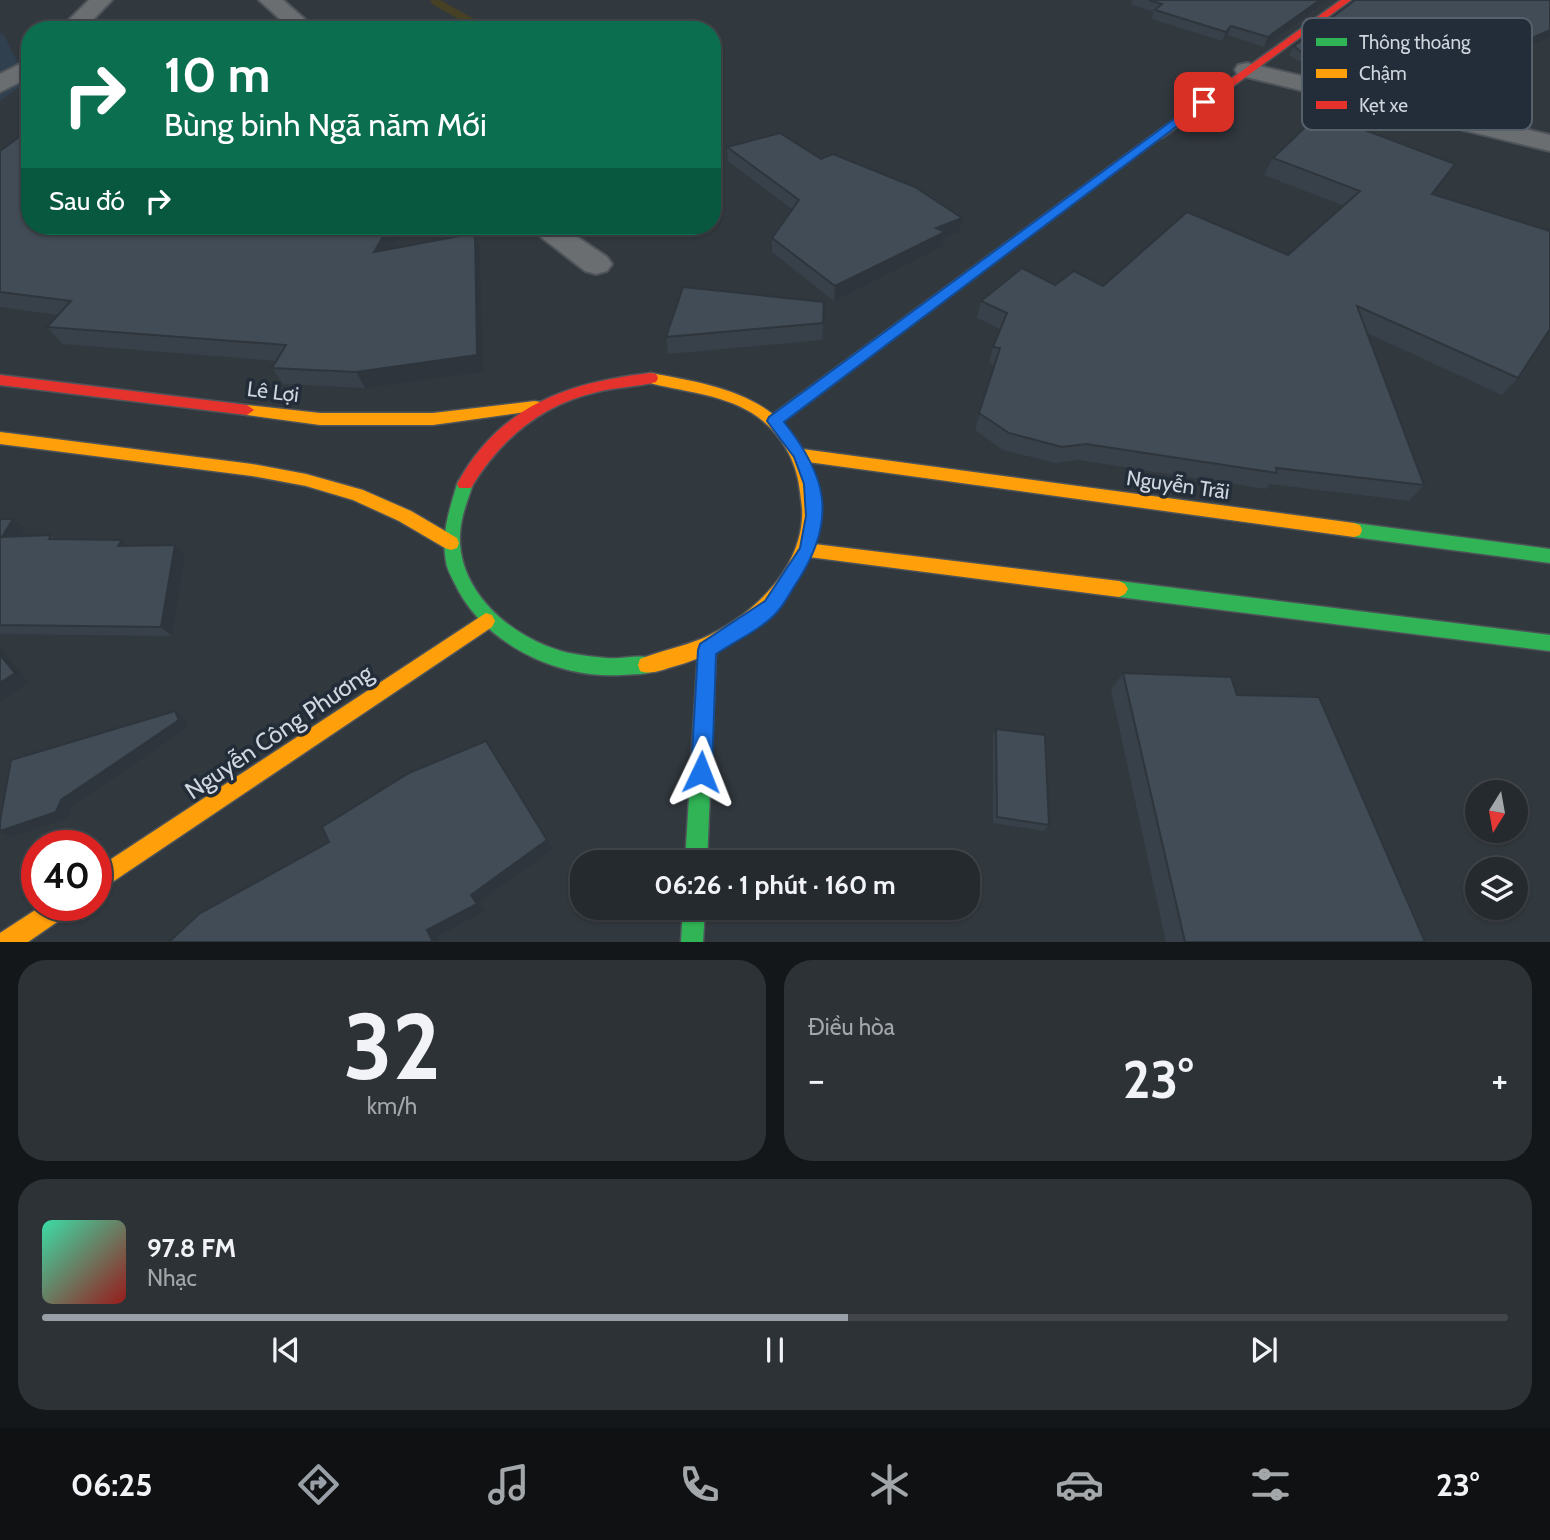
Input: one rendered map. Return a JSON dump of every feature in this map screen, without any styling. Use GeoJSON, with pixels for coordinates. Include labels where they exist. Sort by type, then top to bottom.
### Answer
{"type":"FeatureCollection","features":[{"type":"Feature","properties":{"kind":"main road"},"geometry":{"type":"LineString","coordinates":[[1321,18],[1347,0]]}},
{"type":"Feature","properties":{"kind":"main road"},"geometry":{"type":"LineString","coordinates":[[774,421],[1302,32]]}},
{"type":"Feature","properties":{"kind":"main road"},"geometry":{"type":"LineString","coordinates":[[623,379],[679,379],[731,393],[774,421],[801,455],[812,484],[815,516],[808,550],[771,607],[707,650],[647,666],[585,667],[530,651],[486,621],[461,584],[451,543],[457,502],[475,464],[504,431],[541,406],[594,385],[623,379]]}},
{"type":"Feature","properties":{"kind":"main road","name":"Lê Lợi"},"geometry":{"type":"LineString","coordinates":[[0,380],[320,419],[433,419],[541,406]]}},
{"type":"Feature","properties":{"kind":"main road"},"geometry":{"type":"LineString","coordinates":[[0,438],[252,470],[306,480],[357,495],[405,516],[451,543]]}},
{"type":"Feature","properties":{"kind":"main road","name":"Nguyễn Trãi"},"geometry":{"type":"LineString","coordinates":[[801,455],[1550,556]]}},
{"type":"Feature","properties":{"kind":"main road"},"geometry":{"type":"LineString","coordinates":[[808,550],[1550,643]]}},
{"type":"Feature","properties":{"kind":"main road","name":"Nguyễn Công Phương"},"geometry":{"type":"LineString","coordinates":[[112,871],[486,621]]}},
{"type":"Feature","properties":{"kind":"main road"},"geometry":{"type":"LineString","coordinates":[[697,850],[707,650]]}},
{"type":"Feature","properties":{"kind":"main road"},"geometry":{"type":"LineString","coordinates":[[692,942],[693,920]]}},
{"type":"Feature","properties":{"kind":"main road"},"geometry":{"type":"LineString","coordinates":[[7,942],[38,921]]}},
{"type":"Feature","properties":{"kind":"street"},"geometry":{"type":"LineString","coordinates":[[79,21],[101,0]]}},
{"type":"Feature","properties":{"kind":"street"},"geometry":{"type":"LineString","coordinates":[[270,0],[295,21]]}},
{"type":"Feature","properties":{"kind":"street"},"geometry":{"type":"LineString","coordinates":[[1247,70],[1302,83]]}},
{"type":"Feature","properties":{"kind":"street"},"geometry":{"type":"LineString","coordinates":[[0,85],[21,72]]}},
{"type":"Feature","properties":{"kind":"street"},"geometry":{"type":"LineString","coordinates":[[1496,130],[1550,143]]}},
{"type":"Feature","properties":{"kind":"street"},"geometry":{"type":"LineString","coordinates":[[555,235],[596,264]]}},
{"type":"Feature","properties":{"kind":"shaded area"},"geometry":{"type":"Polygon","coordinates":[[[430,0],[440,0],[478,21],[462,21],[432,4],[430,0]]]}},
{"type":"Feature","properties":{"kind":"shaded area"},"geometry":{"type":"Polygon","coordinates":[[[0,33],[4,35],[21,70],[21,86],[0,101],[0,33]]]}},
{"type":"Feature","properties":{"kind":"building"},"geometry":{"type":"Polygon","coordinates":[[[1149,0],[1320,0],[1268,37],[1231,26],[1226,32],[1155,10],[1162,4],[1149,0]]]}},
{"type":"Feature","properties":{"kind":"building"},"geometry":{"type":"Polygon","coordinates":[[[1355,0],[1550,0],[1550,30],[1532,38],[1532,18],[1331,18],[1355,0]]]}},
{"type":"Feature","properties":{"kind":"building"},"geometry":{"type":"Polygon","coordinates":[[[1302,40],[1302,52],[1294,46],[1302,40]]]}},
{"type":"Feature","properties":{"kind":"building"},"geometry":{"type":"Polygon","coordinates":[[[1302,130],[1365,130],[1455,164],[1432,194],[1550,231],[1550,329],[1518,378],[1357,306],[1424,485],[1276,468],[1277,473],[1086,444],[1062,447],[1009,433],[979,413],[1000,348],[993,347],[1007,313],[981,301],[1022,268],[1055,285],[1074,271],[1103,286],[1187,212],[1288,255],[1360,191],[1273,158],[1302,130]]]}},
{"type":"Feature","properties":{"kind":"building"},"geometry":{"type":"Polygon","coordinates":[[[780,133],[821,159],[833,154],[915,187],[962,218],[936,228],[945,232],[835,286],[772,238],[799,200],[727,147],[780,133]]]}},
{"type":"Feature","properties":{"kind":"building"},"geometry":{"type":"Polygon","coordinates":[[[21,136],[21,235],[384,235],[374,252],[475,235],[477,355],[356,372],[272,368],[286,345],[47,327],[71,301],[0,292],[0,151],[21,136]]]}},
{"type":"Feature","properties":{"kind":"building"},"geometry":{"type":"Polygon","coordinates":[[[683,287],[824,302],[823,323],[666,337],[683,287]]]}},
{"type":"Feature","properties":{"kind":"building"},"geometry":{"type":"Polygon","coordinates":[[[0,519],[13,519],[2,537],[51,535],[49,539],[122,540],[118,546],[175,545],[161,627],[0,625],[0,519]]]}},
{"type":"Feature","properties":{"kind":"building"},"geometry":{"type":"Polygon","coordinates":[[[0,655],[15,673],[0,683],[0,655]]]}},
{"type":"Feature","properties":{"kind":"building"},"geometry":{"type":"Polygon","coordinates":[[[1123,673],[1231,677],[1237,695],[1319,697],[1425,942],[1185,942],[1123,673]]]}},
{"type":"Feature","properties":{"kind":"building"},"geometry":{"type":"Polygon","coordinates":[[[175,711],[179,720],[61,800],[56,812],[0,831],[11,760],[175,711]]]}},
{"type":"Feature","properties":{"kind":"building"},"geometry":{"type":"Polygon","coordinates":[[[996,729],[1045,735],[1049,825],[997,817],[996,729]]]}},
{"type":"Feature","properties":{"kind":"building"},"geometry":{"type":"Polygon","coordinates":[[[486,741],[547,840],[471,895],[477,904],[427,930],[433,942],[169,942],[199,914],[329,842],[322,827],[409,773],[486,741]]]}},
{"type":"Feature","properties":{"kind":"traffic: fast"},"geometry":{"type":"LineString","coordinates":[[774,421],[1158,136]]}},
{"type":"Feature","properties":{"kind":"traffic: fast"},"geometry":{"type":"LineString","coordinates":[[465,484],[452,526],[454,565],[470,598],[496,626],[529,647],[567,661],[607,667],[647,665]]}},
{"type":"Feature","properties":{"kind":"traffic: fast"},"geometry":{"type":"LineString","coordinates":[[1354,530],[1550,556]]}},
{"type":"Feature","properties":{"kind":"traffic: fast"},"geometry":{"type":"LineString","coordinates":[[1119,589],[1550,643]]}},
{"type":"Feature","properties":{"kind":"traffic: fast"},"geometry":{"type":"LineString","coordinates":[[697,850],[707,650]]}},
{"type":"Feature","properties":{"kind":"traffic: fast"},"geometry":{"type":"LineString","coordinates":[[692,942],[693,920]]}},
{"type":"Feature","properties":{"kind":"traffic: slow"},"geometry":{"type":"LineString","coordinates":[[647,665],[679,657],[711,643],[741,626],[768,604],[789,579],[804,550],[811,518],[802,465],[789,440],[771,419],[729,396],[651,378]]}},
{"type":"Feature","properties":{"kind":"traffic: slow"},"geometry":{"type":"LineString","coordinates":[[247,410],[320,419],[433,419],[535,406]]}},
{"type":"Feature","properties":{"kind":"traffic: slow"},"geometry":{"type":"LineString","coordinates":[[0,438],[252,470],[306,480],[357,495],[405,516],[451,543]]}},
{"type":"Feature","properties":{"kind":"traffic: slow"},"geometry":{"type":"LineString","coordinates":[[801,455],[1354,530]]}},
{"type":"Feature","properties":{"kind":"traffic: slow"},"geometry":{"type":"LineString","coordinates":[[808,550],[1119,589]]}},
{"type":"Feature","properties":{"kind":"traffic: slow"},"geometry":{"type":"LineString","coordinates":[[112,871],[486,621]]}},
{"type":"Feature","properties":{"kind":"traffic: slow"},"geometry":{"type":"LineString","coordinates":[[7,942],[38,921]]}},
{"type":"Feature","properties":{"kind":"traffic: jam"},"geometry":{"type":"LineString","coordinates":[[1322,18],[1347,0]]}},
{"type":"Feature","properties":{"kind":"traffic: jam"},"geometry":{"type":"LineString","coordinates":[[1158,136],[1302,32]]}},
{"type":"Feature","properties":{"kind":"traffic: jam"},"geometry":{"type":"LineString","coordinates":[[465,484],[480,459],[499,437],[543,406],[595,387],[651,378]]}},
{"type":"Feature","properties":{"kind":"traffic: jam"},"geometry":{"type":"LineString","coordinates":[[0,380],[247,410]]}},
{"type":"Feature","properties":{"kind":"route"},"geometry":{"type":"LineString","coordinates":[[701,772],[707,650],[771,607],[808,550],[815,516],[812,484],[801,455],[774,421],[1204,102]]}}]}
